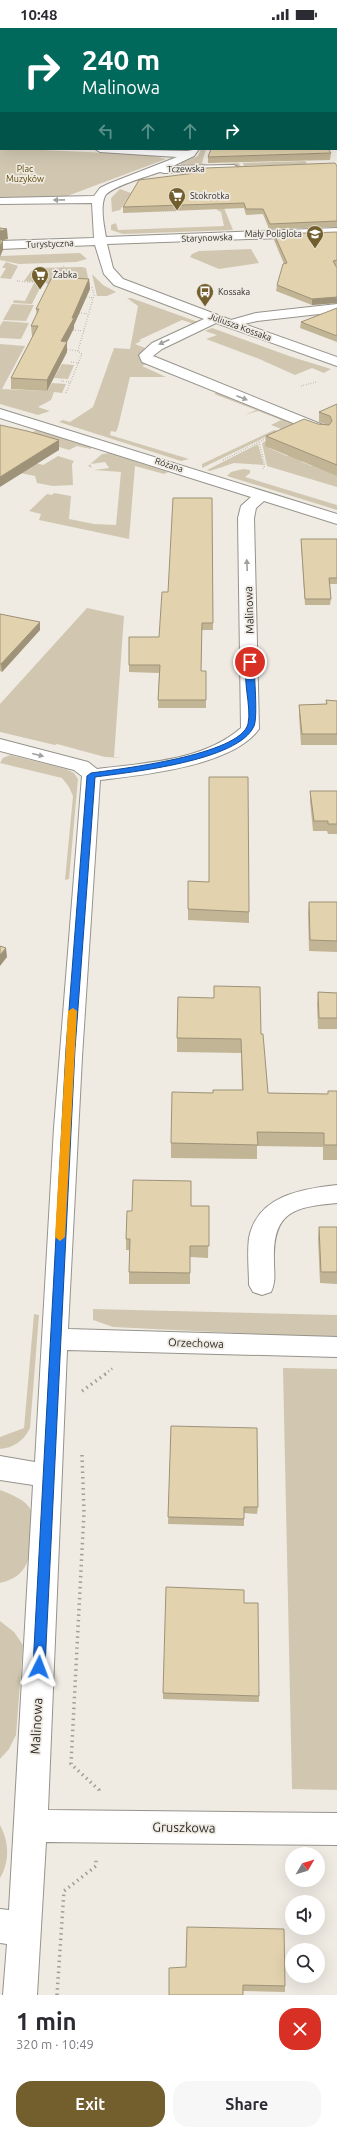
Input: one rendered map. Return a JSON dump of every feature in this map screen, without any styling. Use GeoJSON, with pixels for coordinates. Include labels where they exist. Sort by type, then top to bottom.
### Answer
{"type":"FeatureCollection","features":[{"type":"Feature","properties":{"kind":"street"},"geometry":{"type":"LineString","coordinates":[[131,150],[192,152]]}},
{"type":"Feature","properties":{"kind":"street"},"geometry":{"type":"LineString","coordinates":[[0,201],[98,199],[106,189],[155,170],[192,152]]}},
{"type":"Feature","properties":{"kind":"street","name":"Tczewska"},"geometry":{"type":"LineString","coordinates":[[155,170],[242,168]]}},
{"type":"Feature","properties":{"kind":"street","name":"Juliusza Kossaka"},"geometry":{"type":"LineString","coordinates":[[98,199],[98,232],[109,273],[118,282],[337,362]]}},
{"type":"Feature","properties":{"kind":"street","name":"Starynowska"},"geometry":{"type":"LineString","coordinates":[[101,242],[337,232]]}},
{"type":"Feature","properties":{"kind":"street","name":"Turystyczna"},"geometry":{"type":"LineString","coordinates":[[0,245],[101,242]]}},
{"type":"Feature","properties":{"kind":"street"},"geometry":{"type":"LineString","coordinates":[[230,324],[256,317],[337,308]]}},
{"type":"Feature","properties":{"kind":"street"},"geometry":{"type":"LineString","coordinates":[[216,318],[156,346],[146,355],[147,359],[329,433]]}},
{"type":"Feature","properties":{"kind":"street","name":"Różana"},"geometry":{"type":"LineString","coordinates":[[0,413],[337,519]]}},
{"type":"Feature","properties":{"kind":"street","name":"Malinowa"},"geometry":{"type":"LineString","coordinates":[[20,1995],[12,1928],[32,1826],[54,1339],[75,975],[91,776],[145,769],[206,754],[238,741],[250,729],[246,518],[249,506],[261,496]]}},
{"type":"Feature","properties":{"kind":"street"},"geometry":{"type":"LineString","coordinates":[[0,745],[81,766],[88,770],[91,776]]}},
{"type":"Feature","properties":{"kind":"street"},"geometry":{"type":"LineString","coordinates":[[262,1285],[262,1238],[267,1222],[278,1208],[297,1200],[337,1194]]}},
{"type":"Feature","properties":{"kind":"street","name":"Orzechowa"},"geometry":{"type":"LineString","coordinates":[[54,1339],[337,1347]]}},
{"type":"Feature","properties":{"kind":"street"},"geometry":{"type":"LineString","coordinates":[[0,1468],[48,1476]]}},
{"type":"Feature","properties":{"kind":"street","name":"Gruszkowa"},"geometry":{"type":"LineString","coordinates":[[32,1826],[337,1829]]}},
{"type":"Feature","properties":{"kind":"path"},"geometry":{"type":"LineString","coordinates":[[129,212],[177,211]]}},
{"type":"Feature","properties":{"kind":"path"},"geometry":{"type":"LineString","coordinates":[[49,283],[65,265]]}},
{"type":"Feature","properties":{"kind":"path"},"geometry":{"type":"LineString","coordinates":[[17,281],[58,285]]}},
{"type":"Feature","properties":{"kind":"path"},"geometry":{"type":"LineString","coordinates":[[78,351],[94,298],[91,281]]}},
{"type":"Feature","properties":{"kind":"path"},"geometry":{"type":"LineString","coordinates":[[86,288],[92,288]]}},
{"type":"Feature","properties":{"kind":"path"},"geometry":{"type":"LineString","coordinates":[[84,297],[94,298]]}},
{"type":"Feature","properties":{"kind":"path"},"geometry":{"type":"LineString","coordinates":[[79,314],[89,314]]}},
{"type":"Feature","properties":{"kind":"path"},"geometry":{"type":"LineString","coordinates":[[73,330],[85,331]]}},
{"type":"Feature","properties":{"kind":"path"},"geometry":{"type":"LineString","coordinates":[[63,349],[78,351],[82,354],[80,363],[66,393]]}},
{"type":"Feature","properties":{"kind":"path"},"geometry":{"type":"LineString","coordinates":[[71,362],[80,363]]}},
{"type":"Feature","properties":{"kind":"path"},"geometry":{"type":"LineString","coordinates":[[61,381],[70,382]]}},
{"type":"Feature","properties":{"kind":"path"},"geometry":{"type":"LineString","coordinates":[[301,386],[316,382]]}},
{"type":"Feature","properties":{"kind":"path"},"geometry":{"type":"LineString","coordinates":[[218,462],[270,437]]}},
{"type":"Feature","properties":{"kind":"path"},"geometry":{"type":"LineString","coordinates":[[259,442],[265,465],[264,469]]}},
{"type":"Feature","properties":{"kind":"path"},"geometry":{"type":"LineString","coordinates":[[80,1393],[113,1369],[116,1340]]}},
{"type":"Feature","properties":{"kind":"path"},"geometry":{"type":"LineString","coordinates":[[57,1995],[64,1891],[96,1866],[98,1826],[99,1790],[71,1764],[84,1512],[82,1449]]}},
{"type":"Feature","properties":{"kind":"green space","name":"Plac Muzyków"},"geometry":{"type":"Polygon","coordinates":[[[0,150],[43,150],[151,155],[166,159],[62,198],[0,199],[0,150]]]}},
{"type":"Feature","properties":{"kind":"green space"},"geometry":{"type":"Polygon","coordinates":[[[201,150],[206,150],[202,163],[207,165],[239,163],[240,166],[188,168],[181,166],[181,163],[198,156],[201,150]]]}},
{"type":"Feature","properties":{"kind":"green space"},"geometry":{"type":"Polygon","coordinates":[[[305,161],[307,163],[305,164],[244,166],[243,163],[305,161]]]}},
{"type":"Feature","properties":{"kind":"green space"},"geometry":{"type":"Polygon","coordinates":[[[120,189],[131,193],[120,210],[112,212],[111,198],[120,189]]]}},
{"type":"Feature","properties":{"kind":"green space"},"geometry":{"type":"Polygon","coordinates":[[[213,197],[220,198],[233,230],[123,234],[111,230],[111,225],[116,223],[118,230],[224,226],[221,212],[217,210],[213,197]]]}},
{"type":"Feature","properties":{"kind":"green space"},"geometry":{"type":"Polygon","coordinates":[[[251,249],[259,263],[219,269],[190,257],[192,254],[199,251],[251,249]]]}},
{"type":"Feature","properties":{"kind":"green space"},"geometry":{"type":"Polygon","coordinates":[[[80,253],[87,259],[76,262],[19,264],[0,260],[0,256],[80,253]]]}},
{"type":"Feature","properties":{"kind":"green space"},"geometry":{"type":"Polygon","coordinates":[[[6,262],[18,266],[11,279],[0,278],[6,268],[2,268],[6,262]]]}},
{"type":"Feature","properties":{"kind":"green space"},"geometry":{"type":"Polygon","coordinates":[[[36,268],[86,268],[90,287],[24,281],[31,271],[36,268]]]}},
{"type":"Feature","properties":{"kind":"green space"},"geometry":{"type":"Polygon","coordinates":[[[92,274],[103,285],[116,292],[107,296],[97,296],[92,274]]]}},
{"type":"Feature","properties":{"kind":"green space"},"geometry":{"type":"Polygon","coordinates":[[[34,283],[42,284],[32,304],[13,303],[14,300],[25,301],[34,283]]]}},
{"type":"Feature","properties":{"kind":"green space"},"geometry":{"type":"Polygon","coordinates":[[[127,298],[131,298],[198,322],[194,324],[182,320],[139,340],[141,341],[135,344],[145,348],[139,355],[139,358],[146,364],[142,366],[166,377],[130,377],[118,427],[116,432],[111,431],[110,435],[189,459],[181,461],[59,422],[63,420],[70,422],[93,407],[114,348],[130,349],[138,306],[127,298]]]}},
{"type":"Feature","properties":{"kind":"green space"},"geometry":{"type":"Polygon","coordinates":[[[12,304],[34,305],[26,321],[3,320],[12,304]]]}},
{"type":"Feature","properties":{"kind":"green space"},"geometry":{"type":"Polygon","coordinates":[[[3,321],[29,323],[21,339],[0,338],[0,326],[3,321]]]}},
{"type":"Feature","properties":{"kind":"green space"},"geometry":{"type":"Polygon","coordinates":[[[212,328],[292,357],[331,369],[324,373],[312,368],[295,375],[257,358],[206,339],[217,335],[205,331],[212,328]]]}},
{"type":"Feature","properties":{"kind":"green space"},"geometry":{"type":"Polygon","coordinates":[[[0,344],[25,346],[2,389],[47,391],[52,383],[66,384],[62,393],[54,392],[51,400],[38,407],[50,411],[38,415],[0,404],[0,344]]]}},
{"type":"Feature","properties":{"kind":"green space"},"geometry":{"type":"Polygon","coordinates":[[[62,364],[74,365],[68,379],[54,378],[62,364]]]}},
{"type":"Feature","properties":{"kind":"green space"},"geometry":{"type":"Polygon","coordinates":[[[218,392],[294,422],[292,423],[298,426],[289,432],[271,425],[281,420],[258,411],[245,415],[256,410],[214,394],[218,392]]]}},
{"type":"Feature","properties":{"kind":"green space"},"geometry":{"type":"Polygon","coordinates":[[[38,429],[91,447],[91,449],[77,446],[69,450],[16,434],[28,435],[38,429]]]}},
{"type":"Feature","properties":{"kind":"green space"},"geometry":{"type":"Polygon","coordinates":[[[274,430],[278,431],[202,468],[202,464],[274,430]]]}},
{"type":"Feature","properties":{"kind":"green space"},"geometry":{"type":"Polygon","coordinates":[[[280,434],[269,448],[287,456],[292,453],[302,462],[337,474],[335,475],[337,475],[337,487],[267,466],[262,443],[280,434]]]}},
{"type":"Feature","properties":{"kind":"green space"},"geometry":{"type":"Polygon","coordinates":[[[258,444],[264,465],[234,463],[210,471],[207,470],[258,444]]]}},
{"type":"Feature","properties":{"kind":"green space"},"geometry":{"type":"Polygon","coordinates":[[[0,453],[43,465],[58,456],[74,461],[72,464],[73,485],[53,486],[37,483],[35,476],[0,469],[0,453]]]}},
{"type":"Feature","properties":{"kind":"green space"},"geometry":{"type":"Polygon","coordinates":[[[110,453],[168,472],[164,474],[135,466],[129,539],[39,520],[41,514],[29,511],[47,494],[52,495],[54,493],[71,496],[69,519],[94,524],[116,525],[121,472],[94,470],[109,468],[105,462],[90,464],[102,454],[110,453]]]}},
{"type":"Feature","properties":{"kind":"green space"},"geometry":{"type":"Polygon","coordinates":[[[243,469],[250,470],[250,473],[245,477],[337,505],[337,510],[227,476],[231,472],[243,469]]]}},
{"type":"Feature","properties":{"kind":"green space"},"geometry":{"type":"Polygon","coordinates":[[[87,608],[124,616],[114,757],[123,758],[105,757],[57,744],[55,745],[0,732],[0,704],[87,608]]]}},
{"type":"Feature","properties":{"kind":"green space"},"geometry":{"type":"Polygon","coordinates":[[[10,755],[66,769],[74,773],[78,779],[69,879],[65,880],[73,796],[69,787],[62,778],[0,763],[3,758],[10,755]]]}},
{"type":"Feature","properties":{"kind":"green space"},"geometry":{"type":"Polygon","coordinates":[[[93,1309],[337,1315],[337,1338],[113,1327],[93,1320],[93,1309]]]}},
{"type":"Feature","properties":{"kind":"green space"},"geometry":{"type":"Polygon","coordinates":[[[34,1314],[39,1315],[30,1428],[25,1437],[18,1443],[0,1449],[0,1437],[24,1428],[34,1314]]]}},
{"type":"Feature","properties":{"kind":"green space"},"geometry":{"type":"Polygon","coordinates":[[[283,1368],[337,1369],[337,1790],[292,1789],[283,1368]]]}},
{"type":"Feature","properties":{"kind":"green space"},"geometry":{"type":"Polygon","coordinates":[[[0,1490],[23,1501],[29,1507],[32,1512],[32,1531],[29,1557],[23,1570],[10,1580],[0,1583],[0,1490]]]}},
{"type":"Feature","properties":{"kind":"green space"},"geometry":{"type":"Polygon","coordinates":[[[0,1621],[14,1632],[23,1645],[16,1735],[9,1749],[0,1759],[0,1621]]]}},
{"type":"Feature","properties":{"kind":"green space"},"geometry":{"type":"Polygon","coordinates":[[[0,1825],[7,1845],[7,1858],[0,1878],[0,1825]]]}},
{"type":"Feature","properties":{"kind":"building"},"geometry":{"type":"Polygon","coordinates":[[[211,150],[329,150],[331,153],[208,157],[211,150]]]}},
{"type":"Feature","properties":{"kind":"building"},"geometry":{"type":"Polygon","coordinates":[[[335,163],[337,166],[337,221],[270,224],[263,209],[246,209],[244,203],[123,207],[139,180],[203,172],[205,168],[335,163]]]}},
{"type":"Feature","properties":{"kind":"building"},"geometry":{"type":"Polygon","coordinates":[[[0,228],[7,229],[0,231],[0,228]]]}},
{"type":"Feature","properties":{"kind":"building"},"geometry":{"type":"Polygon","coordinates":[[[337,232],[337,260],[333,261],[337,268],[337,297],[312,299],[277,285],[283,264],[287,263],[274,234],[337,232]]]}},
{"type":"Feature","properties":{"kind":"building"},"geometry":{"type":"Polygon","coordinates":[[[52,277],[89,279],[72,318],[74,318],[61,341],[67,342],[47,380],[11,378],[38,326],[31,326],[39,309],[36,309],[52,277]]]}},
{"type":"Feature","properties":{"kind":"building"},"geometry":{"type":"Polygon","coordinates":[[[337,308],[337,336],[301,322],[337,308]]]}},
{"type":"Feature","properties":{"kind":"building"},"geometry":{"type":"Polygon","coordinates":[[[337,404],[337,465],[266,436],[304,419],[318,424],[329,425],[332,421],[330,416],[319,412],[337,404]]]}},
{"type":"Feature","properties":{"kind":"building"},"geometry":{"type":"Polygon","coordinates":[[[0,425],[27,431],[59,440],[0,477],[0,425]]]}},
{"type":"Feature","properties":{"kind":"building"},"geometry":{"type":"Polygon","coordinates":[[[173,498],[212,498],[213,623],[202,623],[201,671],[206,671],[206,700],[158,700],[160,665],[129,665],[129,637],[159,637],[162,592],[168,592],[173,498]]]}},
{"type":"Feature","properties":{"kind":"building"},"geometry":{"type":"Polygon","coordinates":[[[301,539],[337,539],[337,578],[329,578],[331,599],[305,599],[301,539]]]}},
{"type":"Feature","properties":{"kind":"building"},"geometry":{"type":"Polygon","coordinates":[[[0,614],[40,622],[1,664],[0,664],[0,614]]]}},
{"type":"Feature","properties":{"kind":"building"},"geometry":{"type":"Polygon","coordinates":[[[326,700],[337,701],[337,734],[302,734],[299,705],[327,704],[326,700]]]}},
{"type":"Feature","properties":{"kind":"building"},"geometry":{"type":"Polygon","coordinates":[[[209,777],[248,777],[249,912],[188,909],[188,881],[209,882],[209,777]]]}},
{"type":"Feature","properties":{"kind":"building"},"geometry":{"type":"Polygon","coordinates":[[[310,791],[337,791],[337,824],[328,824],[328,821],[314,821],[310,791]]]}},
{"type":"Feature","properties":{"kind":"building"},"geometry":{"type":"Polygon","coordinates":[[[309,902],[337,902],[337,941],[310,940],[309,902]]]}},
{"type":"Feature","properties":{"kind":"building"},"geometry":{"type":"Polygon","coordinates":[[[0,946],[6,948],[0,955],[0,946]]]}},
{"type":"Feature","properties":{"kind":"building"},"geometry":{"type":"Polygon","coordinates":[[[214,986],[260,987],[261,1034],[263,1034],[268,1093],[328,1094],[328,1091],[337,1091],[337,1145],[324,1145],[324,1133],[257,1132],[258,1145],[171,1143],[172,1092],[213,1093],[213,1090],[243,1090],[241,1039],[177,1038],[178,997],[214,998],[214,986]]]}},
{"type":"Feature","properties":{"kind":"building"},"geometry":{"type":"Polygon","coordinates":[[[318,992],[337,993],[337,1018],[319,1018],[318,992]]]}},
{"type":"Feature","properties":{"kind":"building"},"geometry":{"type":"Polygon","coordinates":[[[133,1180],[191,1181],[191,1206],[209,1206],[209,1246],[190,1246],[190,1273],[129,1272],[130,1239],[126,1239],[127,1211],[132,1211],[133,1180]]]}},
{"type":"Feature","properties":{"kind":"building"},"geometry":{"type":"Polygon","coordinates":[[[319,1227],[337,1227],[337,1272],[321,1272],[319,1227]]]}},
{"type":"Feature","properties":{"kind":"building"},"geometry":{"type":"Polygon","coordinates":[[[171,1426],[257,1428],[258,1507],[244,1507],[244,1519],[168,1517],[171,1426]]]}},
{"type":"Feature","properties":{"kind":"building"},"geometry":{"type":"Polygon","coordinates":[[[166,1587],[244,1590],[244,1603],[258,1603],[259,1696],[163,1693],[166,1587]]]}},
{"type":"Feature","properties":{"kind":"building"},"geometry":{"type":"Polygon","coordinates":[[[187,1927],[284,1929],[285,1986],[243,1985],[243,1995],[169,1995],[169,1968],[186,1967],[187,1927]]]}},
{"type":"Feature","properties":{"kind":"slow traffic"},"geometry":{"type":"LineString","coordinates":[[60,1237],[73,1011]]}},
{"type":"Feature","properties":{"kind":"place","name":"Stokrotka"},"geometry":{"type":"Point","coordinates":[177,211]}},
{"type":"Feature","properties":{"kind":"place","name":"Mały Poliglota"},"geometry":{"type":"Point","coordinates":[315,249]}},
{"type":"Feature","properties":{"kind":"place","name":"Żabka"},"geometry":{"type":"Point","coordinates":[40,290]}},
{"type":"Feature","properties":{"kind":"place","name":"Kossaka"},"geometry":{"type":"Point","coordinates":[205,307]}},
{"type":"Feature","properties":{"kind":"route"},"geometry":{"type":"LineString","coordinates":[[39,1667],[54,1339],[70,1049],[75,968],[91,776],[145,769],[206,754],[238,741],[250,729],[252,724],[250,662]]}}]}
